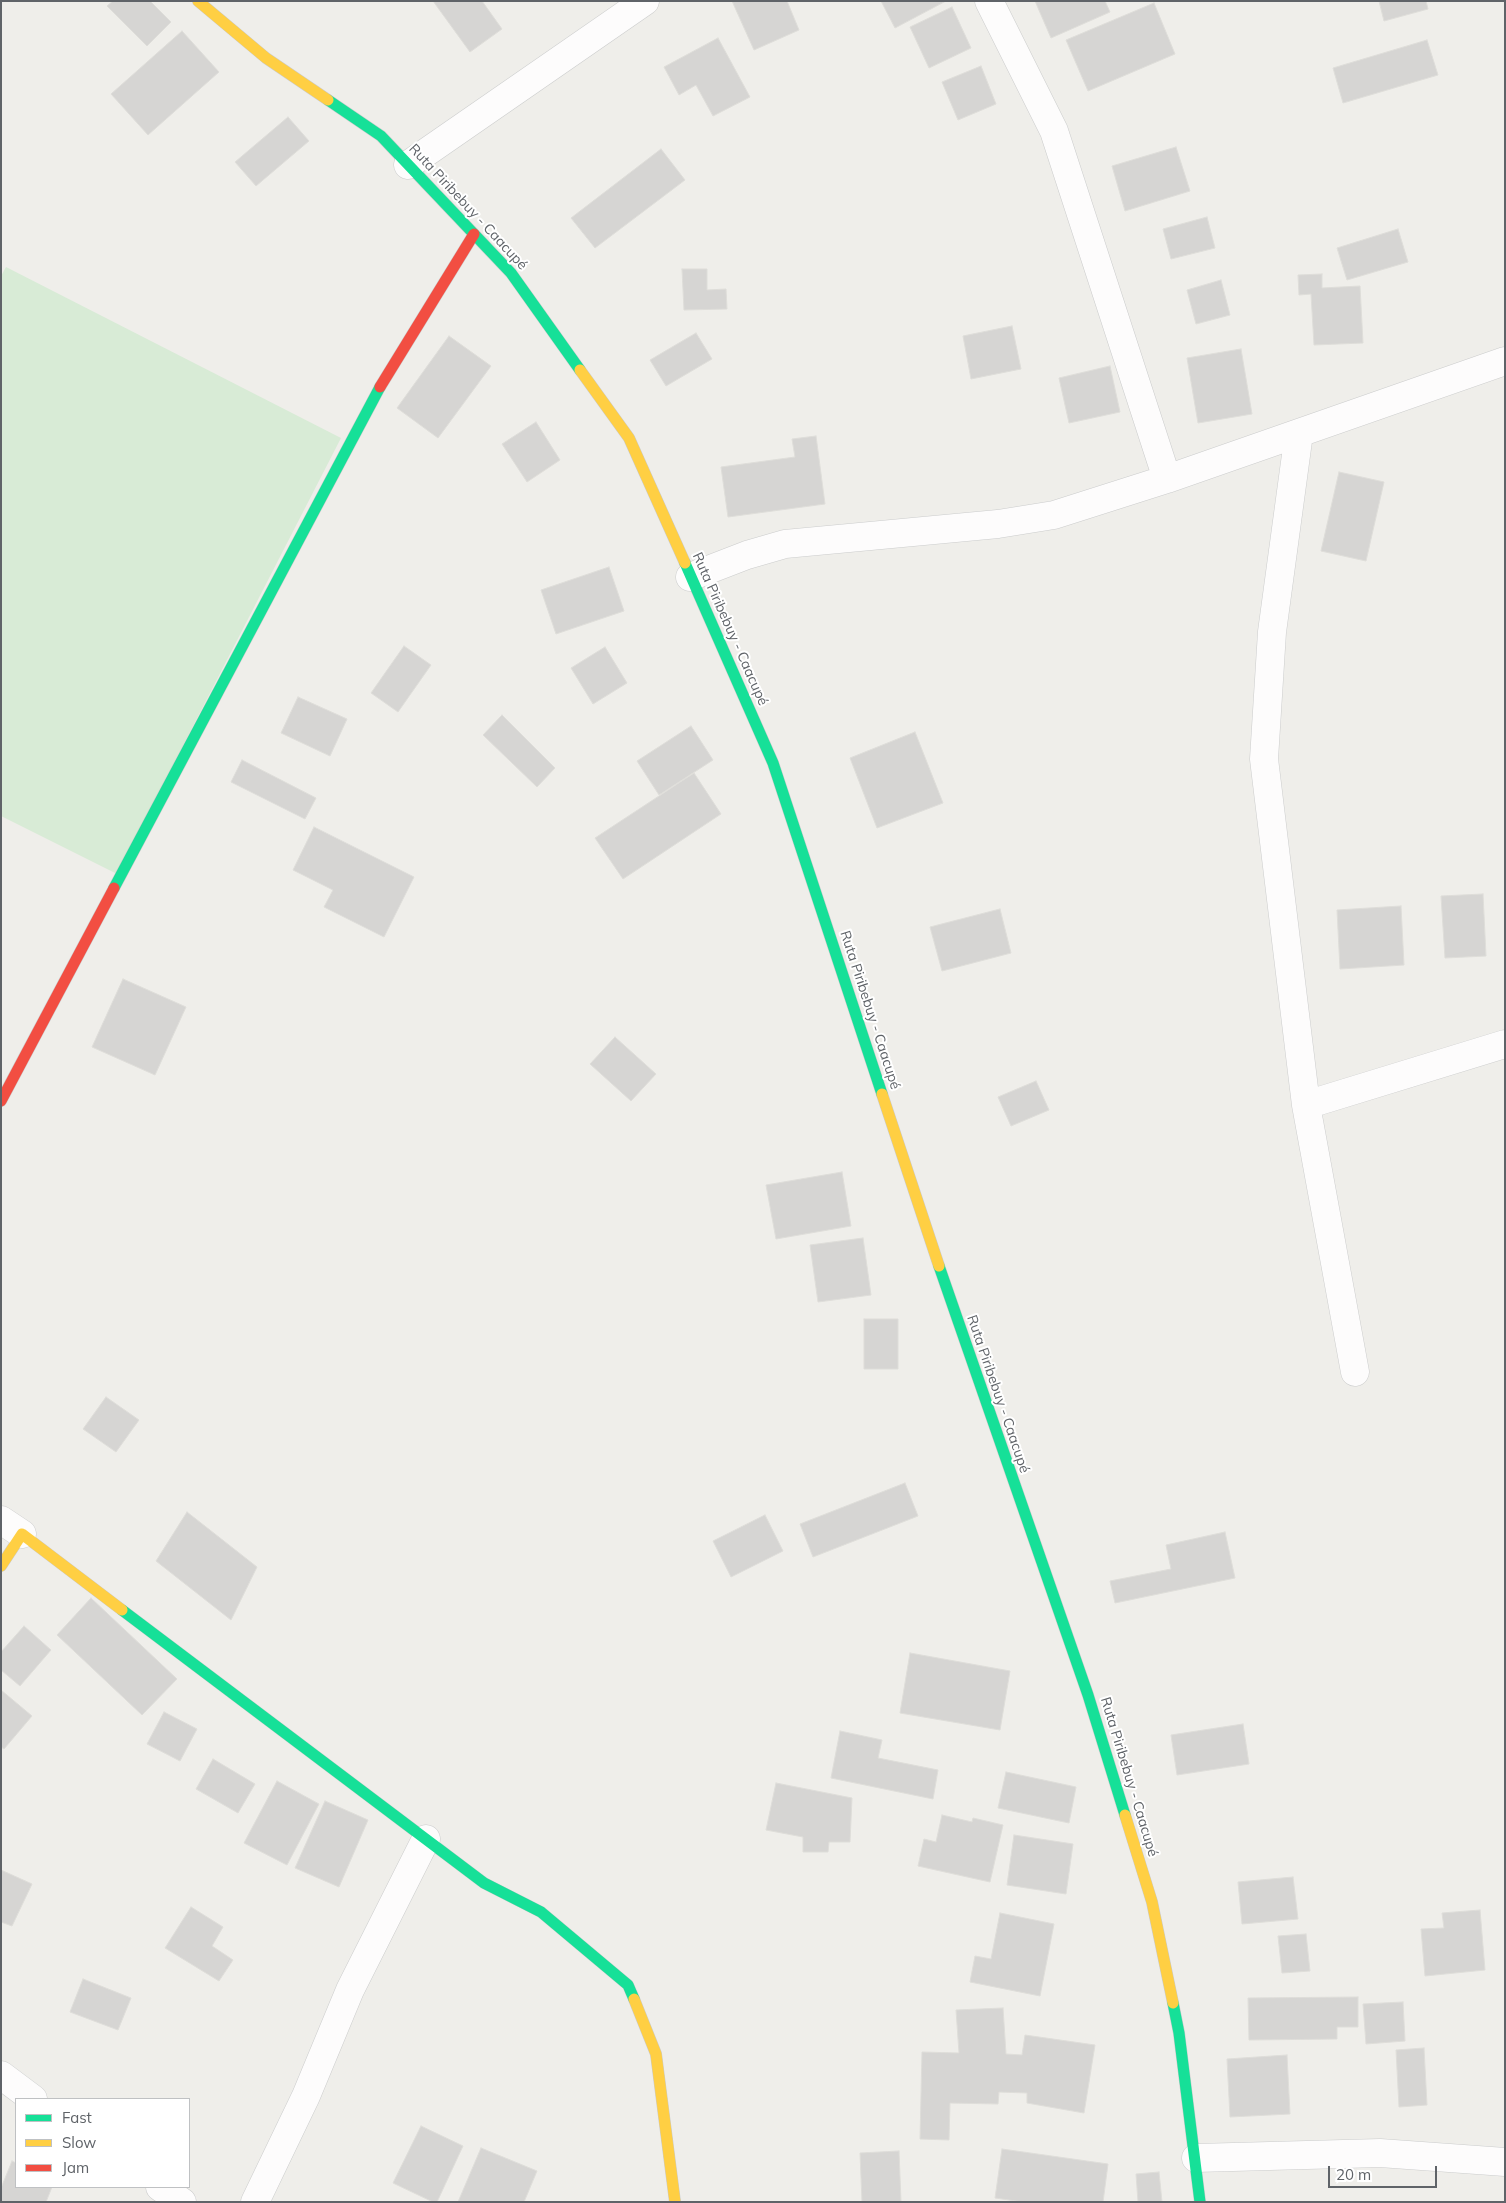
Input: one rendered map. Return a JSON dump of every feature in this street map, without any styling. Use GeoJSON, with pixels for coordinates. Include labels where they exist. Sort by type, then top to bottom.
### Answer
{"type":"FeatureCollection","features":[{"type":"Feature","properties":{"kind":"street","name":"Ruta Piribebuy - Caacupé"},"geometry":{"type":"LineString","coordinates":[[198,1],[266,58],[381,136],[512,273],[629,438],[772,764],[963,1340],[1091,1704],[1152,1902],[1179,2033],[1200,2202]]}},
{"type":"Feature","properties":{"kind":"street"},"geometry":{"type":"LineString","coordinates":[[408,165],[645,1]]}},
{"type":"Feature","properties":{"kind":"street"},"geometry":{"type":"LineString","coordinates":[[989,1],[1054,131],[1167,479]]}},
{"type":"Feature","properties":{"kind":"street"},"geometry":{"type":"LineString","coordinates":[[1,1101],[375,395],[474,234]]}},
{"type":"Feature","properties":{"kind":"street"},"geometry":{"type":"LineString","coordinates":[[690,577],[747,555],[785,544],[998,524],[1054,515],[1167,479],[1505,361]]}},
{"type":"Feature","properties":{"kind":"street"},"geometry":{"type":"LineString","coordinates":[[1299,433],[1272,632],[1264,759],[1306,1105],[1355,1372]]}},
{"type":"Feature","properties":{"kind":"street"},"geometry":{"type":"LineString","coordinates":[[1306,1105],[1505,1044]]}},
{"type":"Feature","properties":{"kind":"street"},"geometry":{"type":"LineString","coordinates":[[1,1566],[12,1527],[484,1883],[541,1912],[628,1985],[656,2054],[675,2202]]}},
{"type":"Feature","properties":{"kind":"street"},"geometry":{"type":"LineString","coordinates":[[255,2202],[306,2096],[350,1990],[426,1840]]}},
{"type":"Feature","properties":{"kind":"street"},"geometry":{"type":"LineString","coordinates":[[1,2075],[31,2098]]}},
{"type":"Feature","properties":{"kind":"street"},"geometry":{"type":"LineString","coordinates":[[1196,2158],[1380,2153],[1505,2162]]}},
{"type":"Feature","properties":{"kind":"street"},"geometry":{"type":"LineString","coordinates":[[161,2188],[182,2202]]}},
{"type":"Feature","properties":{"kind":"green space"},"geometry":{"type":"Polygon","coordinates":[[[6,267],[341,438],[117,874],[1,816],[1,276],[6,267]]]}},
{"type":"Feature","properties":{"kind":"building"},"geometry":{"type":"Polygon","coordinates":[[[113,1],[150,1],[171,22],[147,46],[107,6],[113,1]]]}},
{"type":"Feature","properties":{"kind":"building"},"geometry":{"type":"Polygon","coordinates":[[[433,1],[482,1],[502,29],[470,52],[433,1]]]}},
{"type":"Feature","properties":{"kind":"building"},"geometry":{"type":"Polygon","coordinates":[[[732,1],[787,1],[799,30],[754,50],[732,1]]]}},
{"type":"Feature","properties":{"kind":"building"},"geometry":{"type":"Polygon","coordinates":[[[881,1],[946,1],[895,28],[881,1]]]}},
{"type":"Feature","properties":{"kind":"building"},"geometry":{"type":"Polygon","coordinates":[[[1035,1],[1105,1],[1110,12],[1051,38],[1035,1]]]}},
{"type":"Feature","properties":{"kind":"building"},"geometry":{"type":"Polygon","coordinates":[[[1379,1],[1426,1],[1428,9],[1384,21],[1379,1]]]}},
{"type":"Feature","properties":{"kind":"building"},"geometry":{"type":"Polygon","coordinates":[[[1154,3],[1175,54],[1088,91],[1066,40],[1154,3]]]}},
{"type":"Feature","properties":{"kind":"building"},"geometry":{"type":"Polygon","coordinates":[[[952,7],[971,48],[929,68],[910,27],[952,7]]]}},
{"type":"Feature","properties":{"kind":"building"},"geometry":{"type":"Polygon","coordinates":[[[182,31],[219,72],[148,135],[111,94],[182,31]]]}},
{"type":"Feature","properties":{"kind":"building"},"geometry":{"type":"Polygon","coordinates":[[[718,38],[750,97],[713,116],[696,85],[679,95],[664,67],[718,38]]]}},
{"type":"Feature","properties":{"kind":"building"},"geometry":{"type":"Polygon","coordinates":[[[1427,40],[1438,75],[1343,103],[1333,68],[1427,40]]]}},
{"type":"Feature","properties":{"kind":"building"},"geometry":{"type":"Polygon","coordinates":[[[981,66],[996,104],[958,120],[942,82],[981,66]]]}},
{"type":"Feature","properties":{"kind":"building"},"geometry":{"type":"Polygon","coordinates":[[[288,117],[309,141],[256,186],[235,162],[288,117]]]}},
{"type":"Feature","properties":{"kind":"building"},"geometry":{"type":"Polygon","coordinates":[[[1176,147],[1190,191],[1125,211],[1112,166],[1176,147]]]}},
{"type":"Feature","properties":{"kind":"building"},"geometry":{"type":"Polygon","coordinates":[[[661,149],[685,180],[595,248],[571,218],[661,149]]]}},
{"type":"Feature","properties":{"kind":"building"},"geometry":{"type":"Polygon","coordinates":[[[1207,217],[1215,248],[1171,259],[1163,229],[1207,217]]]}},
{"type":"Feature","properties":{"kind":"building"},"geometry":{"type":"Polygon","coordinates":[[[1398,229],[1408,262],[1347,280],[1337,248],[1398,229]]]}},
{"type":"Feature","properties":{"kind":"building"},"geometry":{"type":"Polygon","coordinates":[[[682,269],[707,269],[707,290],[726,289],[727,309],[684,310],[682,269]]]}},
{"type":"Feature","properties":{"kind":"building"},"geometry":{"type":"Polygon","coordinates":[[[1322,274],[1322,288],[1360,286],[1363,343],[1314,345],[1311,294],[1299,295],[1298,275],[1322,274]]]}},
{"type":"Feature","properties":{"kind":"building"},"geometry":{"type":"Polygon","coordinates":[[[1221,280],[1230,315],[1196,324],[1187,290],[1221,280]]]}},
{"type":"Feature","properties":{"kind":"building"},"geometry":{"type":"Polygon","coordinates":[[[1012,326],[1021,369],[971,379],[963,336],[1012,326]]]}},
{"type":"Feature","properties":{"kind":"building"},"geometry":{"type":"Polygon","coordinates":[[[696,333],[712,359],[666,386],[650,360],[696,333]]]}},
{"type":"Feature","properties":{"kind":"building"},"geometry":{"type":"Polygon","coordinates":[[[449,336],[491,366],[438,438],[397,408],[449,336]]]}},
{"type":"Feature","properties":{"kind":"building"},"geometry":{"type":"Polygon","coordinates":[[[1241,349],[1252,414],[1198,423],[1187,358],[1241,349]]]}},
{"type":"Feature","properties":{"kind":"building"},"geometry":{"type":"Polygon","coordinates":[[[1110,366],[1120,412],[1069,423],[1059,378],[1110,366]]]}},
{"type":"Feature","properties":{"kind":"building"},"geometry":{"type":"Polygon","coordinates":[[[536,422],[560,460],[527,482],[502,444],[536,422]]]}},
{"type":"Feature","properties":{"kind":"building"},"geometry":{"type":"Polygon","coordinates":[[[816,436],[825,504],[728,517],[721,467],[795,457],[792,439],[816,436]]]}},
{"type":"Feature","properties":{"kind":"building"},"geometry":{"type":"Polygon","coordinates":[[[1339,472],[1384,482],[1366,561],[1321,551],[1339,472]]]}},
{"type":"Feature","properties":{"kind":"building"},"geometry":{"type":"Polygon","coordinates":[[[609,567],[624,611],[556,634],[541,590],[609,567]]]}},
{"type":"Feature","properties":{"kind":"building"},"geometry":{"type":"Polygon","coordinates":[[[404,646],[431,665],[398,712],[371,693],[404,646]]]}},
{"type":"Feature","properties":{"kind":"building"},"geometry":{"type":"Polygon","coordinates":[[[605,647],[627,683],[593,704],[571,668],[605,647]]]}},
{"type":"Feature","properties":{"kind":"building"},"geometry":{"type":"Polygon","coordinates":[[[298,697],[347,719],[330,756],[281,733],[298,697]]]}},
{"type":"Feature","properties":{"kind":"building"},"geometry":{"type":"Polygon","coordinates":[[[502,715],[555,768],[537,787],[483,735],[502,715]]]}},
{"type":"Feature","properties":{"kind":"building"},"geometry":{"type":"Polygon","coordinates":[[[691,726],[713,760],[659,795],[637,761],[691,726]]]}},
{"type":"Feature","properties":{"kind":"building"},"geometry":{"type":"Polygon","coordinates":[[[915,732],[943,803],[877,828],[850,758],[915,732]]]}},
{"type":"Feature","properties":{"kind":"building"},"geometry":{"type":"Polygon","coordinates":[[[242,760],[316,798],[305,819],[231,782],[242,760]]]}},
{"type":"Feature","properties":{"kind":"building"},"geometry":{"type":"Polygon","coordinates":[[[694,773],[721,814],[623,879],[595,838],[694,773]]]}},
{"type":"Feature","properties":{"kind":"building"},"geometry":{"type":"Polygon","coordinates":[[[314,827],[414,877],[384,937],[324,907],[333,890],[293,870],[314,827]]]}},
{"type":"Feature","properties":{"kind":"building"},"geometry":{"type":"Polygon","coordinates":[[[1483,894],[1486,956],[1445,958],[1441,896],[1483,894]]]}},
{"type":"Feature","properties":{"kind":"building"},"geometry":{"type":"Polygon","coordinates":[[[1401,906],[1404,965],[1340,969],[1337,910],[1401,906]]]}},
{"type":"Feature","properties":{"kind":"building"},"geometry":{"type":"Polygon","coordinates":[[[1000,909],[1011,953],[942,971],[930,927],[1000,909]]]}},
{"type":"Feature","properties":{"kind":"building"},"geometry":{"type":"Polygon","coordinates":[[[123,979],[186,1007],[155,1075],[92,1047],[123,979]]]}},
{"type":"Feature","properties":{"kind":"building"},"geometry":{"type":"Polygon","coordinates":[[[615,1037],[656,1074],[631,1101],[590,1064],[615,1037]]]}},
{"type":"Feature","properties":{"kind":"building"},"geometry":{"type":"Polygon","coordinates":[[[1036,1081],[1049,1110],[1011,1126],[998,1097],[1036,1081]]]}},
{"type":"Feature","properties":{"kind":"building"},"geometry":{"type":"Polygon","coordinates":[[[842,1172],[851,1226],[776,1239],[766,1185],[842,1172]]]}},
{"type":"Feature","properties":{"kind":"building"},"geometry":{"type":"Polygon","coordinates":[[[863,1238],[871,1295],[818,1302],[810,1245],[863,1238]]]}},
{"type":"Feature","properties":{"kind":"building"},"geometry":{"type":"Polygon","coordinates":[[[864,1319],[898,1319],[898,1369],[864,1369],[864,1319]]]}},
{"type":"Feature","properties":{"kind":"building"},"geometry":{"type":"Polygon","coordinates":[[[106,1397],[139,1420],[116,1452],[83,1429],[106,1397]]]}},
{"type":"Feature","properties":{"kind":"building"},"geometry":{"type":"Polygon","coordinates":[[[905,1483],[918,1516],[813,1557],[800,1524],[905,1483]]]}},
{"type":"Feature","properties":{"kind":"building"},"geometry":{"type":"Polygon","coordinates":[[[187,1512],[257,1567],[231,1620],[156,1561],[187,1512]]]}},
{"type":"Feature","properties":{"kind":"building"},"geometry":{"type":"Polygon","coordinates":[[[765,1515],[783,1551],[731,1577],[713,1541],[765,1515]]]}},
{"type":"Feature","properties":{"kind":"building"},"geometry":{"type":"Polygon","coordinates":[[[1225,1532],[1235,1578],[1115,1603],[1110,1581],[1171,1569],[1166,1545],[1225,1532]]]}},
{"type":"Feature","properties":{"kind":"building"},"geometry":{"type":"Polygon","coordinates":[[[91,1598],[177,1679],[142,1715],[57,1635],[91,1598]]]}},
{"type":"Feature","properties":{"kind":"building"},"geometry":{"type":"Polygon","coordinates":[[[24,1626],[51,1650],[20,1686],[1,1670],[1,1652],[24,1626]]]}},
{"type":"Feature","properties":{"kind":"building"},"geometry":{"type":"Polygon","coordinates":[[[910,1653],[1010,1671],[1000,1730],[900,1713],[910,1653]]]}},
{"type":"Feature","properties":{"kind":"building"},"geometry":{"type":"Polygon","coordinates":[[[1,1690],[32,1716],[4,1749],[1,1747],[1,1690]]]}},
{"type":"Feature","properties":{"kind":"building"},"geometry":{"type":"Polygon","coordinates":[[[164,1712],[197,1729],[180,1761],[147,1744],[164,1712]]]}},
{"type":"Feature","properties":{"kind":"building"},"geometry":{"type":"Polygon","coordinates":[[[1243,1724],[1249,1764],[1177,1775],[1171,1735],[1243,1724]]]}},
{"type":"Feature","properties":{"kind":"building"},"geometry":{"type":"Polygon","coordinates":[[[840,1731],[882,1740],[878,1758],[938,1770],[933,1799],[831,1778],[840,1731]]]}},
{"type":"Feature","properties":{"kind":"building"},"geometry":{"type":"Polygon","coordinates":[[[213,1759],[255,1784],[238,1813],[196,1789],[213,1759]]]}},
{"type":"Feature","properties":{"kind":"building"},"geometry":{"type":"Polygon","coordinates":[[[1006,1772],[1076,1787],[1069,1823],[998,1808],[1006,1772]]]}},
{"type":"Feature","properties":{"kind":"building"},"geometry":{"type":"Polygon","coordinates":[[[277,1781],[319,1804],[287,1865],[244,1843],[277,1781]]]}},
{"type":"Feature","properties":{"kind":"building"},"geometry":{"type":"Polygon","coordinates":[[[776,1783],[852,1798],[850,1842],[829,1842],[828,1852],[803,1852],[803,1837],[766,1830],[776,1783]]]}},
{"type":"Feature","properties":{"kind":"building"},"geometry":{"type":"Polygon","coordinates":[[[325,1801],[368,1820],[339,1887],[295,1868],[325,1801]]]}},
{"type":"Feature","properties":{"kind":"building"},"geometry":{"type":"Polygon","coordinates":[[[942,1815],[972,1822],[973,1818],[1003,1825],[990,1882],[918,1866],[924,1839],[936,1842],[942,1815]]]}},
{"type":"Feature","properties":{"kind":"building"},"geometry":{"type":"Polygon","coordinates":[[[1014,1835],[1073,1844],[1066,1894],[1007,1885],[1014,1835]]]}},
{"type":"Feature","properties":{"kind":"building"},"geometry":{"type":"Polygon","coordinates":[[[1,1870],[32,1884],[12,1926],[1,1922],[1,1870]]]}},
{"type":"Feature","properties":{"kind":"building"},"geometry":{"type":"Polygon","coordinates":[[[1293,1877],[1298,1919],[1242,1924],[1238,1882],[1293,1877]]]}},
{"type":"Feature","properties":{"kind":"building"},"geometry":{"type":"Polygon","coordinates":[[[191,1907],[223,1927],[212,1946],[233,1960],[219,1981],[165,1948],[191,1907]]]}},
{"type":"Feature","properties":{"kind":"building"},"geometry":{"type":"Polygon","coordinates":[[[1480,1910],[1485,1970],[1425,1976],[1421,1929],[1444,1928],[1442,1913],[1480,1910]]]}},
{"type":"Feature","properties":{"kind":"building"},"geometry":{"type":"Polygon","coordinates":[[[1000,1913],[1054,1924],[1040,1996],[970,1982],[975,1956],[991,1959],[1000,1913]]]}},
{"type":"Feature","properties":{"kind":"building"},"geometry":{"type":"Polygon","coordinates":[[[1306,1934],[1310,1971],[1282,1973],[1278,1936],[1306,1934]]]}},
{"type":"Feature","properties":{"kind":"building"},"geometry":{"type":"Polygon","coordinates":[[[83,1979],[131,1998],[118,2030],[70,2012],[83,1979]]]}},
{"type":"Feature","properties":{"kind":"building"},"geometry":{"type":"Polygon","coordinates":[[[1358,1997],[1358,2027],[1337,2027],[1337,2039],[1249,2040],[1248,1998],[1358,1997]]]}},
{"type":"Feature","properties":{"kind":"building"},"geometry":{"type":"Polygon","coordinates":[[[1403,2002],[1405,2041],[1366,2044],[1363,2004],[1403,2002]]]}},
{"type":"Feature","properties":{"kind":"building"},"geometry":{"type":"Polygon","coordinates":[[[1003,2008],[1006,2054],[1022,2055],[1025,2035],[1095,2045],[1084,2113],[1027,2103],[1027,2093],[999,2092],[998,2104],[950,2103],[949,2140],[920,2139],[922,2052],[959,2053],[956,2010],[1003,2008]]]}},
{"type":"Feature","properties":{"kind":"building"},"geometry":{"type":"Polygon","coordinates":[[[1424,2048],[1427,2105],[1399,2107],[1396,2050],[1424,2048]]]}},
{"type":"Feature","properties":{"kind":"building"},"geometry":{"type":"Polygon","coordinates":[[[1287,2055],[1290,2114],[1230,2117],[1227,2059],[1287,2055]]]}},
{"type":"Feature","properties":{"kind":"building"},"geometry":{"type":"Polygon","coordinates":[[[421,2126],[463,2146],[437,2202],[433,2202],[393,2183],[421,2126]]]}},
{"type":"Feature","properties":{"kind":"building"},"geometry":{"type":"Polygon","coordinates":[[[481,2148],[537,2171],[524,2202],[458,2202],[481,2148]]]}},
{"type":"Feature","properties":{"kind":"building"},"geometry":{"type":"Polygon","coordinates":[[[1002,2149],[1108,2164],[1103,2202],[1023,2202],[995,2198],[1002,2149]]]}},
{"type":"Feature","properties":{"kind":"building"},"geometry":{"type":"Polygon","coordinates":[[[899,2151],[901,2202],[862,2202],[860,2153],[899,2151]]]}},
{"type":"Feature","properties":{"kind":"building"},"geometry":{"type":"Polygon","coordinates":[[[12,2161],[15,2162],[15,2188],[52,2188],[46,2202],[1,2202],[1,2188],[12,2161]]]}},
{"type":"Feature","properties":{"kind":"building"},"geometry":{"type":"Polygon","coordinates":[[[1159,2172],[1162,2202],[1138,2202],[1136,2174],[1159,2172]]]}},
{"type":"Feature","properties":{"kind":"traffic: fast"},"geometry":{"type":"LineString","coordinates":[[328,100],[381,136],[511,273],[580,370]]}},
{"type":"Feature","properties":{"kind":"traffic: fast"},"geometry":{"type":"LineString","coordinates":[[114,888],[380,387]]}},
{"type":"Feature","properties":{"kind":"traffic: fast"},"geometry":{"type":"LineString","coordinates":[[685,563],[773,763],[882,1094]]}},
{"type":"Feature","properties":{"kind":"traffic: fast"},"geometry":{"type":"LineString","coordinates":[[939,1266],[1088,1695],[1125,1815]]}},
{"type":"Feature","properties":{"kind":"traffic: fast"},"geometry":{"type":"LineString","coordinates":[[122,1610],[484,1883],[541,1912],[628,1985],[634,1999]]}},
{"type":"Feature","properties":{"kind":"traffic: fast"},"geometry":{"type":"LineString","coordinates":[[1173,2003],[1179,2033],[1200,2202]]}},
{"type":"Feature","properties":{"kind":"traffic: slow"},"geometry":{"type":"LineString","coordinates":[[198,1],[266,58],[328,100]]}},
{"type":"Feature","properties":{"kind":"traffic: slow"},"geometry":{"type":"LineString","coordinates":[[580,370],[629,438],[685,563]]}},
{"type":"Feature","properties":{"kind":"traffic: slow"},"geometry":{"type":"LineString","coordinates":[[882,1094],[939,1266]]}},
{"type":"Feature","properties":{"kind":"traffic: slow"},"geometry":{"type":"LineString","coordinates":[[1,1566],[22,1534],[122,1610]]}},
{"type":"Feature","properties":{"kind":"traffic: slow"},"geometry":{"type":"LineString","coordinates":[[1125,1815],[1152,1902],[1173,2003]]}},
{"type":"Feature","properties":{"kind":"traffic: slow"},"geometry":{"type":"LineString","coordinates":[[634,1999],[656,2054],[675,2202]]}},
{"type":"Feature","properties":{"kind":"traffic: jam"},"geometry":{"type":"LineString","coordinates":[[380,387],[474,234]]}},
{"type":"Feature","properties":{"kind":"traffic: jam"},"geometry":{"type":"LineString","coordinates":[[1,1101],[114,888]]}}]}
